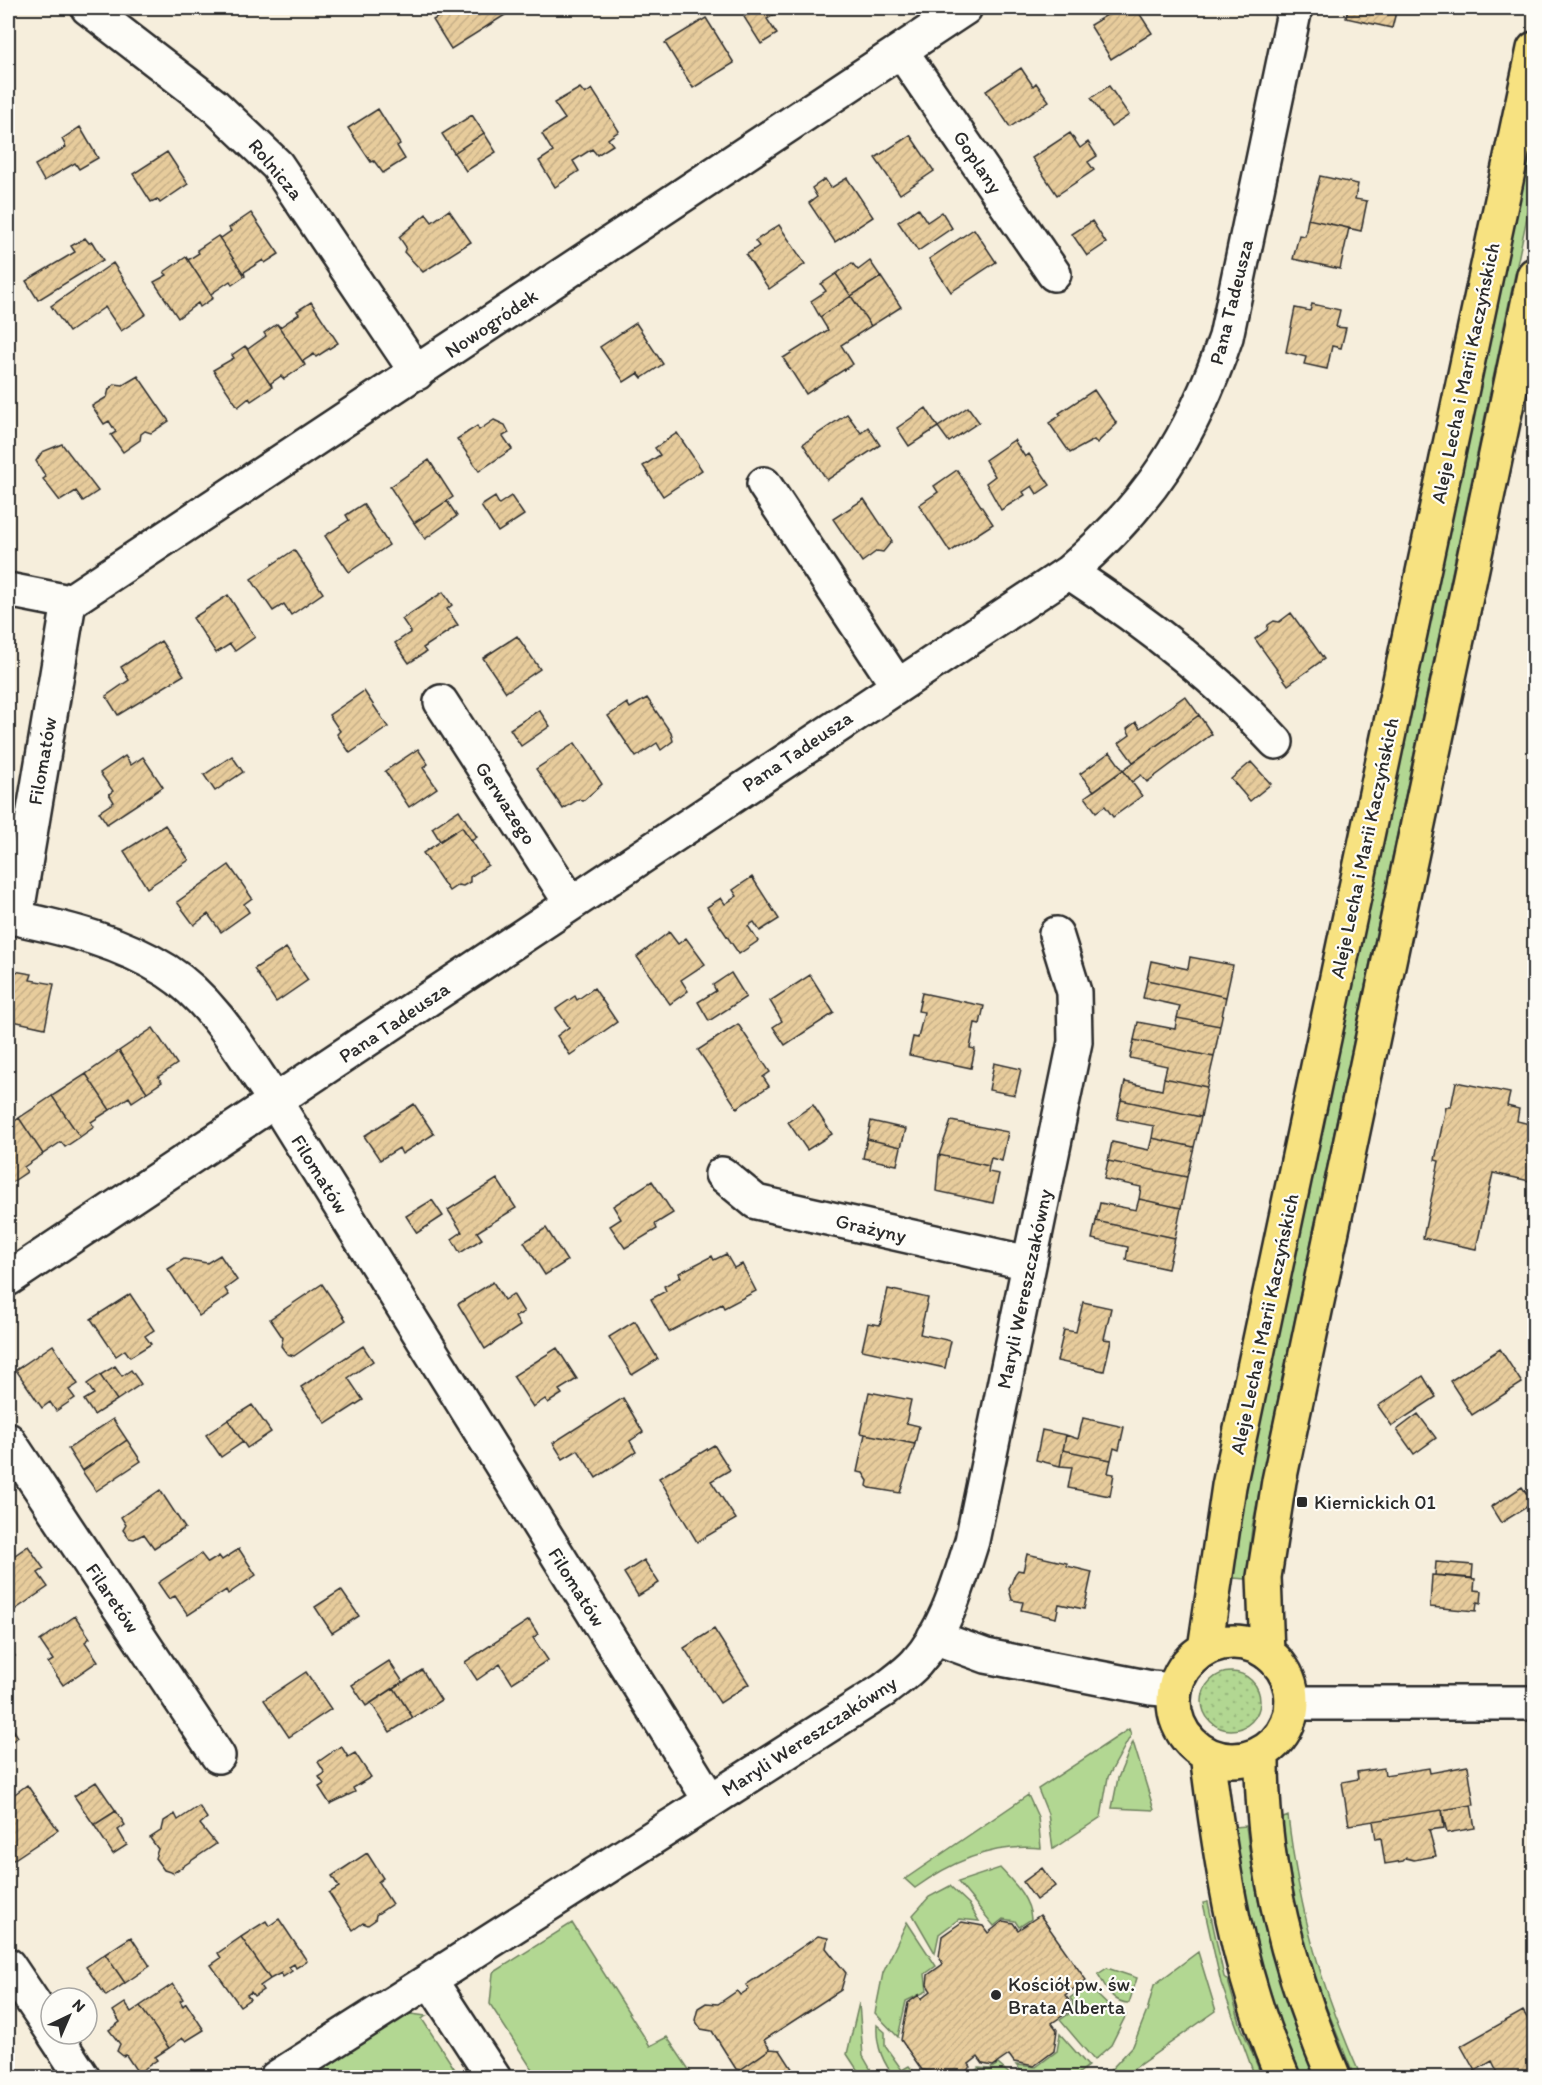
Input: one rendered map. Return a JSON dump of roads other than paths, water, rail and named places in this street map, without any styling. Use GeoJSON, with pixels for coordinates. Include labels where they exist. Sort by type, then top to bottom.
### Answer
{"type":"FeatureCollection","features":[{"type":"Feature","properties":{"kind":"main road","name":"Aleje Lecha i Marii Kaczyńskich"},"geometry":{"type":"LineString","coordinates":[[1205,1648],[1231,1476],[1534,50]]}},
{"type":"Feature","properties":{"kind":"main road"},"geometry":{"type":"LineString","coordinates":[[1267,1653],[1264,1577],[1279,1481],[1534,275]]}},
{"type":"Feature","properties":{"kind":"main road"},"geometry":{"type":"LineString","coordinates":[[1243,1643],[1267,1653],[1286,1675],[1292,1703],[1290,1715],[1280,1736],[1262,1752],[1235,1760],[1207,1754],[1194,1746],[1177,1721],[1174,1690],[1182,1671],[1205,1648],[1217,1644],[1243,1643]]}},
{"type":"Feature","properties":{"kind":"main road"},"geometry":{"type":"LineString","coordinates":[[1262,1752],[1263,1808],[1279,1919],[1304,2004],[1334,2078]]}},
{"type":"Feature","properties":{"kind":"main road"},"geometry":{"type":"LineString","coordinates":[[1207,1754],[1221,1864],[1236,1942],[1256,2012],[1283,2078]]}},
{"type":"Feature","properties":{"kind":"street","name":"Rolnicza"},"geometry":{"type":"LineString","coordinates":[[91,8],[214,105],[277,165],[417,373]]}},
{"type":"Feature","properties":{"kind":"street","name":"Nowogródek"},"geometry":{"type":"LineString","coordinates":[[69,602],[965,8]]}},
{"type":"Feature","properties":{"kind":"street","name":"Pana Tadeusza"},"geometry":{"type":"LineString","coordinates":[[8,1279],[1069,572],[1099,546],[1156,480],[1182,441],[1202,403],[1226,337],[1295,8]]}},
{"type":"Feature","properties":{"kind":"street","name":"Goplany"},"geometry":{"type":"LineString","coordinates":[[901,51],[1054,274]]}},
{"type":"Feature","properties":{"kind":"street"},"geometry":{"type":"LineString","coordinates":[[764,484],[897,685]]}},
{"type":"Feature","properties":{"kind":"street"},"geometry":{"type":"LineString","coordinates":[[1069,572],[1140,619],[1245,708],[1276,742]]}},
{"type":"Feature","properties":{"kind":"street"},"geometry":{"type":"LineString","coordinates":[[8,590],[69,602]]}},
{"type":"Feature","properties":{"kind":"street","name":"Filomatów"},"geometry":{"type":"LineString","coordinates":[[69,602],[12,917],[64,929],[116,946],[167,971],[202,1002],[230,1036],[275,1101],[710,1800]]}},
{"type":"Feature","properties":{"kind":"street","name":"Gerwazego"},"geometry":{"type":"LineString","coordinates":[[441,702],[571,903]]}},
{"type":"Feature","properties":{"kind":"street","name":"Maryli Wereszczakówny"},"geometry":{"type":"LineString","coordinates":[[276,2078],[885,1690],[916,1663],[934,1637],[949,1607],[972,1541],[1075,1042],[1074,992],[1056,934]]}},
{"type":"Feature","properties":{"kind":"street","name":"Grażyny"},"geometry":{"type":"LineString","coordinates":[[722,1174],[756,1202],[1029,1263]]}},
{"type":"Feature","properties":{"kind":"street","name":"Filaretów"},"geometry":{"type":"LineString","coordinates":[[8,1440],[218,1756]]}},
{"type":"Feature","properties":{"kind":"street"},"geometry":{"type":"LineString","coordinates":[[934,1637],[986,1656],[1151,1688],[1174,1690]]}},
{"type":"Feature","properties":{"kind":"street"},"geometry":{"type":"LineString","coordinates":[[1292,1703],[1534,1703]]}},
{"type":"Feature","properties":{"kind":"street"},"geometry":{"type":"LineString","coordinates":[[8,1965],[39,2012]]}},
{"type":"Feature","properties":{"kind":"street"},"geometry":{"type":"LineString","coordinates":[[430,1980],[494,2078]]}},
{"type":"Feature","properties":{"kind":"street"},"geometry":{"type":"LineString","coordinates":[[62,2046],[83,2078]]}},
{"type":"Feature","properties":{"kind":"place","name":"Kiernickich 01"},"geometry":{"type":"Point","coordinates":[1302,1502]}},
{"type":"Feature","properties":{"kind":"place","name":"Kościół pw. św. Brata Alberta"},"geometry":{"type":"Point","coordinates":[996,1995]}}]}
